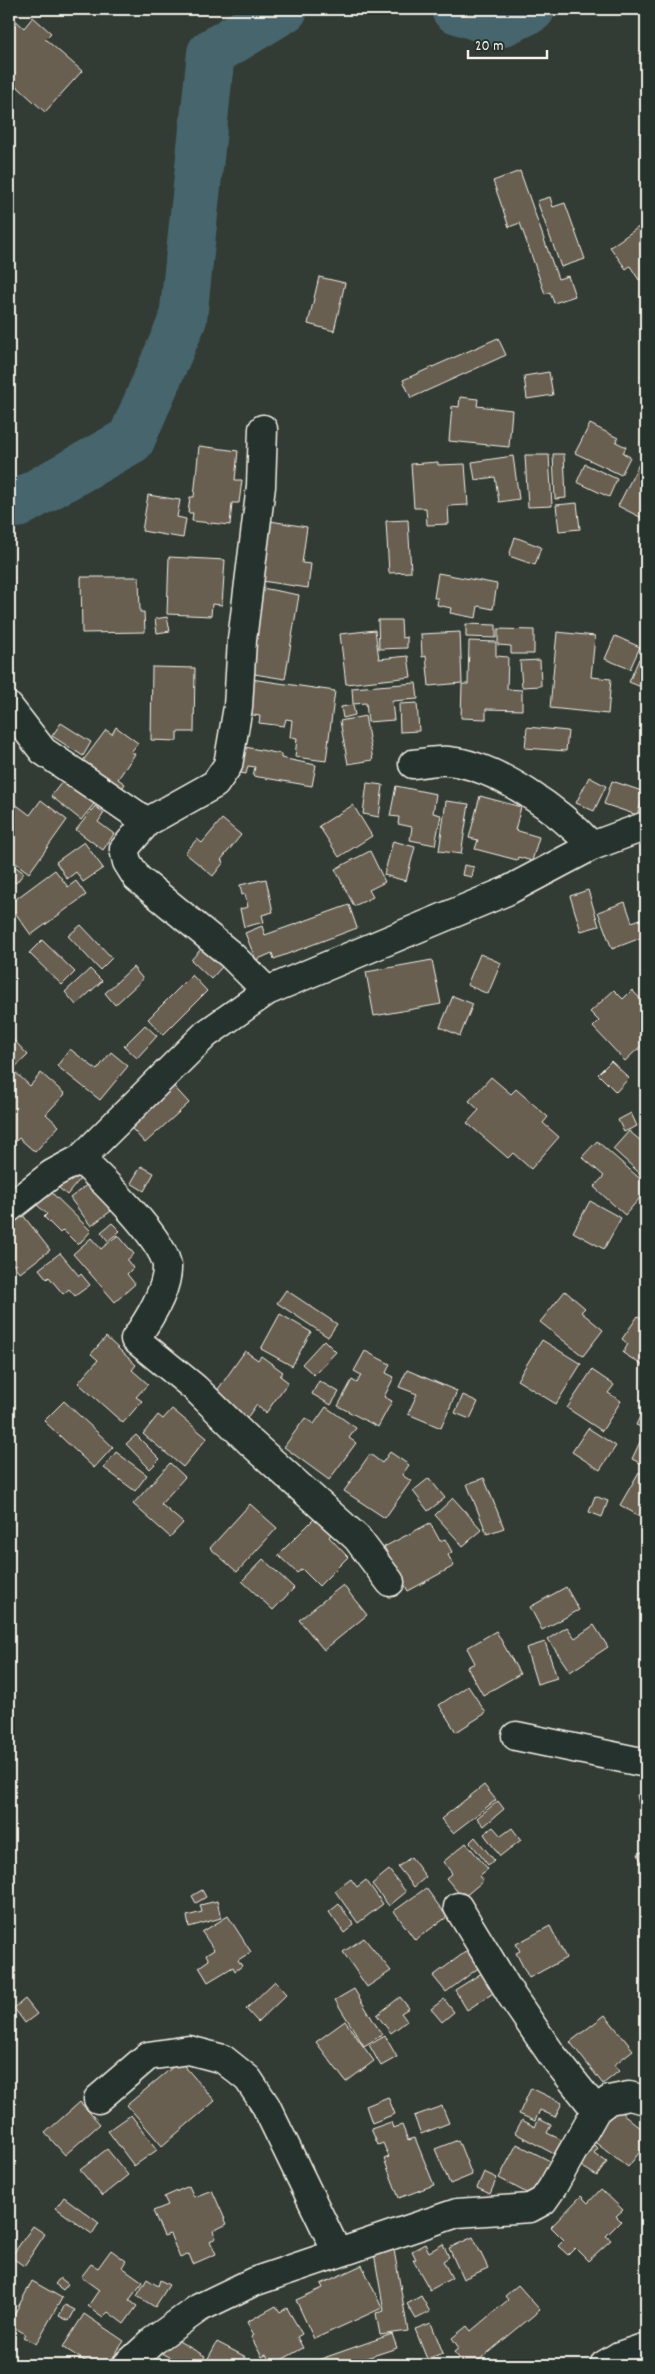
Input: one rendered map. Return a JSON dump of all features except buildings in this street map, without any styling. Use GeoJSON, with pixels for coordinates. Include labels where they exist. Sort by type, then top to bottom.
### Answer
{"type":"FeatureCollection","features":[{"type":"Feature","properties":{"kind":"street"},"geometry":{"type":"LineString","coordinates":[[263,429],[260,495],[242,640],[238,707],[228,765],[215,784],[147,822],[124,849],[127,862],[136,878],[231,956],[267,991]]}},
{"type":"Feature","properties":{"kind":"street"},"geometry":{"type":"LineString","coordinates":[[9,707],[43,751],[147,822]]}},
{"type":"Feature","properties":{"kind":"street"},"geometry":{"type":"LineString","coordinates":[[413,764],[447,761],[478,768],[545,803],[572,824],[592,846]]}},
{"type":"Feature","properties":{"kind":"street"},"geometry":{"type":"LineString","coordinates":[[9,1208],[52,1174],[80,1159],[206,1034],[267,991],[507,891],[592,846],[646,826]]}},
{"type":"Feature","properties":{"kind":"street"},"geometry":{"type":"LineString","coordinates":[[80,1159],[101,1178],[148,1231],[167,1264],[166,1279],[151,1318],[135,1339],[195,1388],[249,1441],[357,1538],[390,1582]]}},
{"type":"Feature","properties":{"kind":"street"},"geometry":{"type":"LineString","coordinates":[[516,1736],[646,1763]]}},
{"type":"Feature","properties":{"kind":"street"},"geometry":{"type":"LineString","coordinates":[[458,1907],[519,2006],[552,2055],[596,2110]]}},
{"type":"Feature","properties":{"kind":"street"},"geometry":{"type":"LineString","coordinates":[[98,2099],[148,2056],[189,2050],[223,2060],[248,2079],[266,2106],[337,2252]]}},
{"type":"Feature","properties":{"kind":"street"},"geometry":{"type":"LineString","coordinates":[[127,2365],[153,2341],[199,2308],[253,2282],[337,2252],[457,2213],[530,2208],[543,2201],[552,2188],[596,2110],[609,2100],[629,2096],[646,2100]]}},
{"type":"Feature","properties":{"kind":"street"},"geometry":{"type":"LineString","coordinates":[[604,2365],[619,2356],[646,2347]]}},
{"type":"Feature","properties":{"kind":"waterway"},"geometry":{"type":"LineString","coordinates":[[9,501],[17,504],[131,440],[183,319],[211,53],[284,9]]}},
{"type":"Feature","properties":{"kind":"waterway"},"geometry":{"type":"LineString","coordinates":[[455,9],[499,24],[531,9]]}}]}
